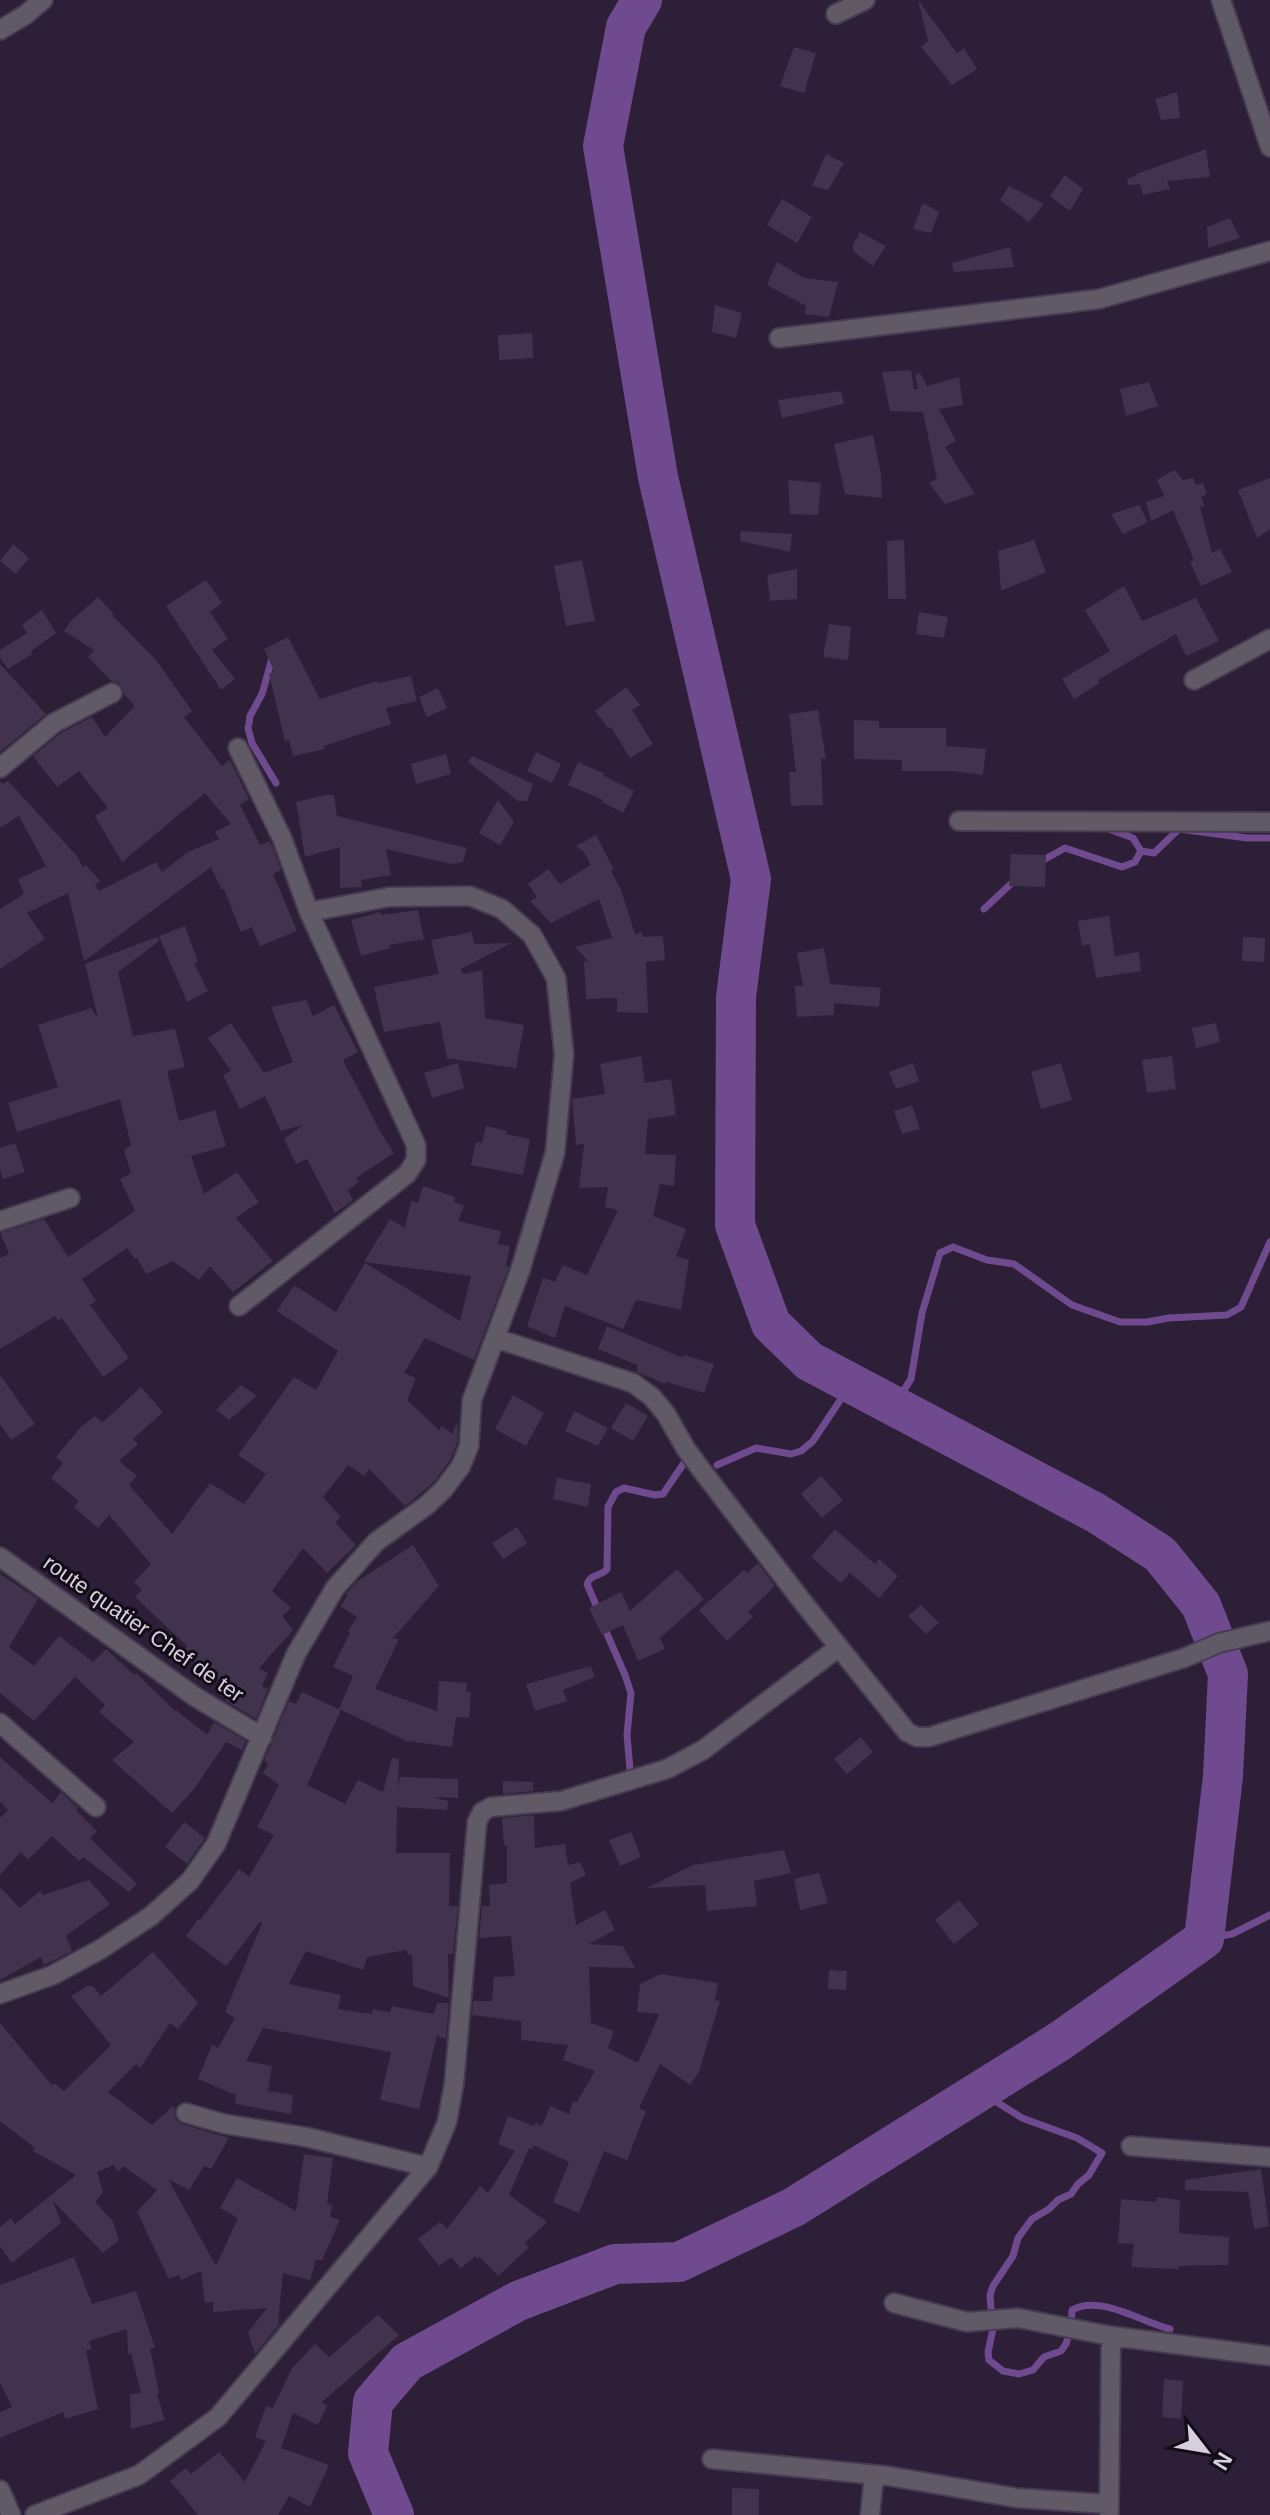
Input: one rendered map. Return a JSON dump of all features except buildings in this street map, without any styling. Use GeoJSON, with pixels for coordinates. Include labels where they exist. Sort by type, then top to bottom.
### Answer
{"type":"FeatureCollection","features":[{"type":"Feature","properties":{"kind":"street"},"geometry":{"type":"LineString","coordinates":[[0,30],[43,0]]}},
{"type":"Feature","properties":{"kind":"street"},"geometry":{"type":"LineString","coordinates":[[836,14],[865,0]]}},
{"type":"Feature","properties":{"kind":"street"},"geometry":{"type":"LineString","coordinates":[[1221,0],[1270,147]]}},
{"type":"Feature","properties":{"kind":"street"},"geometry":{"type":"LineString","coordinates":[[779,338],[1099,299],[1270,251]]}},
{"type":"Feature","properties":{"kind":"street"},"geometry":{"type":"LineString","coordinates":[[1194,680],[1270,639]]}},
{"type":"Feature","properties":{"kind":"street"},"geometry":{"type":"LineString","coordinates":[[0,768],[54,723],[112,693]]}},
{"type":"Feature","properties":{"kind":"street"},"geometry":{"type":"LineString","coordinates":[[238,748],[282,838],[309,912],[416,1145],[416,1160],[407,1174],[239,1306]]}},
{"type":"Feature","properties":{"kind":"street"},"geometry":{"type":"LineString","coordinates":[[959,821],[1270,822]]}},
{"type":"Feature","properties":{"kind":"street"},"geometry":{"type":"LineString","coordinates":[[0,1994],[53,1975],[101,1949],[151,1916],[190,1881],[216,1844],[296,1654],[335,1588],[376,1542],[443,1490],[461,1466],[469,1446],[472,1400],[520,1271],[555,1153],[564,1054],[556,978],[532,935],[502,909],[470,896],[389,897],[309,912]]}},
{"type":"Feature","properties":{"kind":"street"},"geometry":{"type":"LineString","coordinates":[[0,1221],[70,1198]]}},
{"type":"Feature","properties":{"kind":"street"},"geometry":{"type":"LineString","coordinates":[[495,1338],[633,1383],[652,1397],[703,1472],[839,1647],[907,1732],[917,1737],[929,1737],[1184,1658],[1219,1643],[1262,1632]]}},
{"type":"Feature","properties":{"kind":"street","name":"route quatier Chef de ter"},"geometry":{"type":"LineString","coordinates":[[0,1557],[194,1696],[262,1737]]}},
{"type":"Feature","properties":{"kind":"street"},"geometry":{"type":"LineString","coordinates":[[35,2515],[139,2475],[218,2417],[428,2167],[447,2122],[454,2084],[477,1822],[482,1812],[491,1807],[561,1801],[667,1769],[703,1750],[839,1647]]}},
{"type":"Feature","properties":{"kind":"street"},"geometry":{"type":"LineString","coordinates":[[0,1723],[96,1807]]}},
{"type":"Feature","properties":{"kind":"street"},"geometry":{"type":"LineString","coordinates":[[186,2113],[225,2124],[306,2137],[428,2167]]}},
{"type":"Feature","properties":{"kind":"street"},"geometry":{"type":"LineString","coordinates":[[1131,2146],[1270,2157]]}},
{"type":"Feature","properties":{"kind":"street"},"geometry":{"type":"LineString","coordinates":[[894,2303],[967,2322],[1018,2318],[1111,2336],[1270,2356]]}},
{"type":"Feature","properties":{"kind":"street"},"geometry":{"type":"LineString","coordinates":[[712,2459],[874,2475],[1108,2510],[1111,2336]]}},
{"type":"Feature","properties":{"kind":"street"},"geometry":{"type":"LineString","coordinates":[[870,2515],[874,2475]]}},
{"type":"Feature","properties":{"kind":"street"},"geometry":{"type":"LineString","coordinates":[[0,2490],[11,2515]]}},
{"type":"Feature","properties":{"kind":"waterway"},"geometry":{"type":"LineString","coordinates":[[394,2515],[368,2453],[373,2402],[407,2362],[518,2301],[615,2264],[679,2262],[794,2207],[1060,2041],[1204,1939],[1223,1776],[1228,1674],[1201,1605],[1160,1554],[1096,1513],[809,1361],[771,1324],[735,1225],[736,997],[751,879],[658,477],[603,146],[626,27],[642,0]]}},
{"type":"Feature","properties":{"kind":"waterway"},"geometry":{"type":"LineString","coordinates":[[249,724],[262,694],[273,655]]}},
{"type":"Feature","properties":{"kind":"waterway"},"geometry":{"type":"LineString","coordinates":[[248,728],[252,743],[276,783]]}},
{"type":"Feature","properties":{"kind":"waterway"},"geometry":{"type":"LineString","coordinates":[[1106,828],[1133,838],[1141,851],[1154,853],[1179,829],[1270,838]]}},
{"type":"Feature","properties":{"kind":"waterway"},"geometry":{"type":"LineString","coordinates":[[1038,863],[1065,848],[1122,867],[1135,862],[1141,851]]}},
{"type":"Feature","properties":{"kind":"waterway"},"geometry":{"type":"LineString","coordinates":[[984,909],[1015,880]]}},
{"type":"Feature","properties":{"kind":"waterway"},"geometry":{"type":"LineString","coordinates":[[893,1407],[911,1379],[922,1313],[940,1253],[953,1247],[987,1260],[1014,1264],[1072,1305],[1120,1322],[1147,1322],[1227,1315],[1241,1307],[1270,1242]]}},
{"type":"Feature","properties":{"kind":"waterway"},"geometry":{"type":"LineString","coordinates":[[717,1465],[756,1448],[791,1454],[801,1451],[813,1441],[851,1384]]}},
{"type":"Feature","properties":{"kind":"waterway"},"geometry":{"type":"LineString","coordinates":[[599,1612],[587,1584],[607,1569],[608,1507],[616,1492],[624,1488],[663,1494],[684,1463],[693,1458]]}},
{"type":"Feature","properties":{"kind":"waterway"},"geometry":{"type":"LineString","coordinates":[[604,1627],[631,1693],[627,1735],[630,1769],[625,1779]]}},
{"type":"Feature","properties":{"kind":"waterway"},"geometry":{"type":"LineString","coordinates":[[1204,1939],[1232,1934],[1270,1915]]}},
{"type":"Feature","properties":{"kind":"waterway"},"geometry":{"type":"LineString","coordinates":[[979,2091],[1022,2118],[1077,2138],[1102,2153],[1089,2175],[1071,2194],[1032,2219],[1018,2238],[1013,2256],[990,2295],[995,2320],[989,2360],[1003,2371],[1019,2374],[1033,2370],[1044,2357],[1061,2351],[1071,2328],[1072,2310],[1083,2306],[1108,2307],[1170,2329]]}}]}
